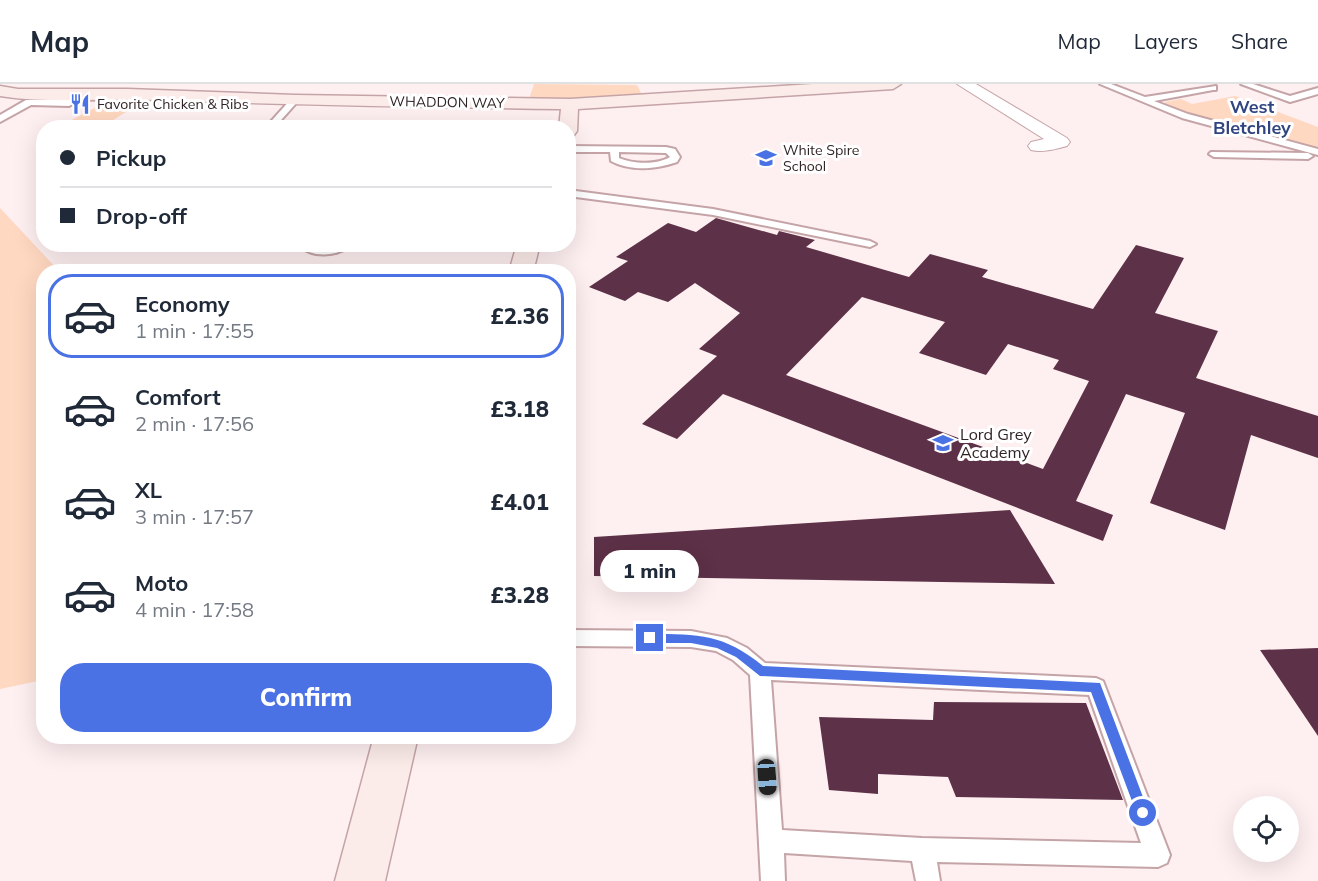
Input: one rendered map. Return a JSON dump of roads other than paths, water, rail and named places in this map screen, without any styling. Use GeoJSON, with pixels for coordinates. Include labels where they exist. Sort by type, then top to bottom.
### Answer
{"type":"FeatureCollection","features":[{"type":"Feature","properties":{"kind":"street","name":"WHADDON WAY"},"geometry":{"type":"LineString","coordinates":[[0,92],[84,94],[134,89],[296,100],[570,104],[793,88],[893,84]]}},
{"type":"Feature","properties":{"kind":"street"},"geometry":{"type":"LineString","coordinates":[[965,84],[1061,142],[1037,146]]}},
{"type":"Feature","properties":{"kind":"street"},"geometry":{"type":"LineString","coordinates":[[0,104],[18,94]]}},
{"type":"Feature","properties":{"kind":"street"},"geometry":{"type":"LineString","coordinates":[[569,120],[570,104]]}},
{"type":"Feature","properties":{"kind":"street"},"geometry":{"type":"LineString","coordinates":[[356,880],[394,744]]}},
{"type":"Feature","properties":{"kind":"lane"},"geometry":{"type":"LineString","coordinates":[[1104,84],[1216,125],[1318,154]]}},
{"type":"Feature","properties":{"kind":"lane"},"geometry":{"type":"LineString","coordinates":[[1245,84],[1290,99],[1318,91]]}},
{"type":"Feature","properties":{"kind":"lane"},"geometry":{"type":"LineString","coordinates":[[1144,100],[1213,88]]}},
{"type":"Feature","properties":{"kind":"lane"},"geometry":{"type":"LineString","coordinates":[[0,119],[29,102],[69,103],[84,94]]}},
{"type":"Feature","properties":{"kind":"lane"},"geometry":{"type":"LineString","coordinates":[[277,120],[296,100]]}},
{"type":"Feature","properties":{"kind":"lane"},"geometry":{"type":"LineString","coordinates":[[576,149],[666,150],[672,151],[675,157],[674,160],[664,163],[621,163],[614,159],[615,150]]}},
{"type":"Feature","properties":{"kind":"lane"},"geometry":{"type":"LineString","coordinates":[[1214,154],[1318,154]]}},
{"type":"Feature","properties":{"kind":"lane"},"geometry":{"type":"LineString","coordinates":[[576,194],[713,212],[870,244]]}},
{"type":"Feature","properties":{"kind":"lane"},"geometry":{"type":"LineString","coordinates":[[576,638],[691,639],[720,644],[740,654],[760,671],[1096,687],[1158,855],[922,850],[771,841]]}},
{"type":"Feature","properties":{"kind":"lane"},"geometry":{"type":"LineString","coordinates":[[760,671],[773,881]]}},
{"type":"Feature","properties":{"kind":"lane"},"geometry":{"type":"LineString","coordinates":[[922,850],[928,881]]}},
{"type":"Feature","properties":{"kind":"place","name":"Favorite Chicken & Ribs"},"geometry":{"type":"Point","coordinates":[80,104]}},
{"type":"Feature","properties":{"kind":"place","name":"White Spire School"},"geometry":{"type":"Point","coordinates":[766,158]}},
{"type":"Feature","properties":{"kind":"place","name":"Lord Grey Academy"},"geometry":{"type":"Point","coordinates":[943,443]}},
{"type":"Feature","properties":{"kind":"district","name":"West Bletchley"},"geometry":{"type":"Point","coordinates":[1252,116]}}]}
